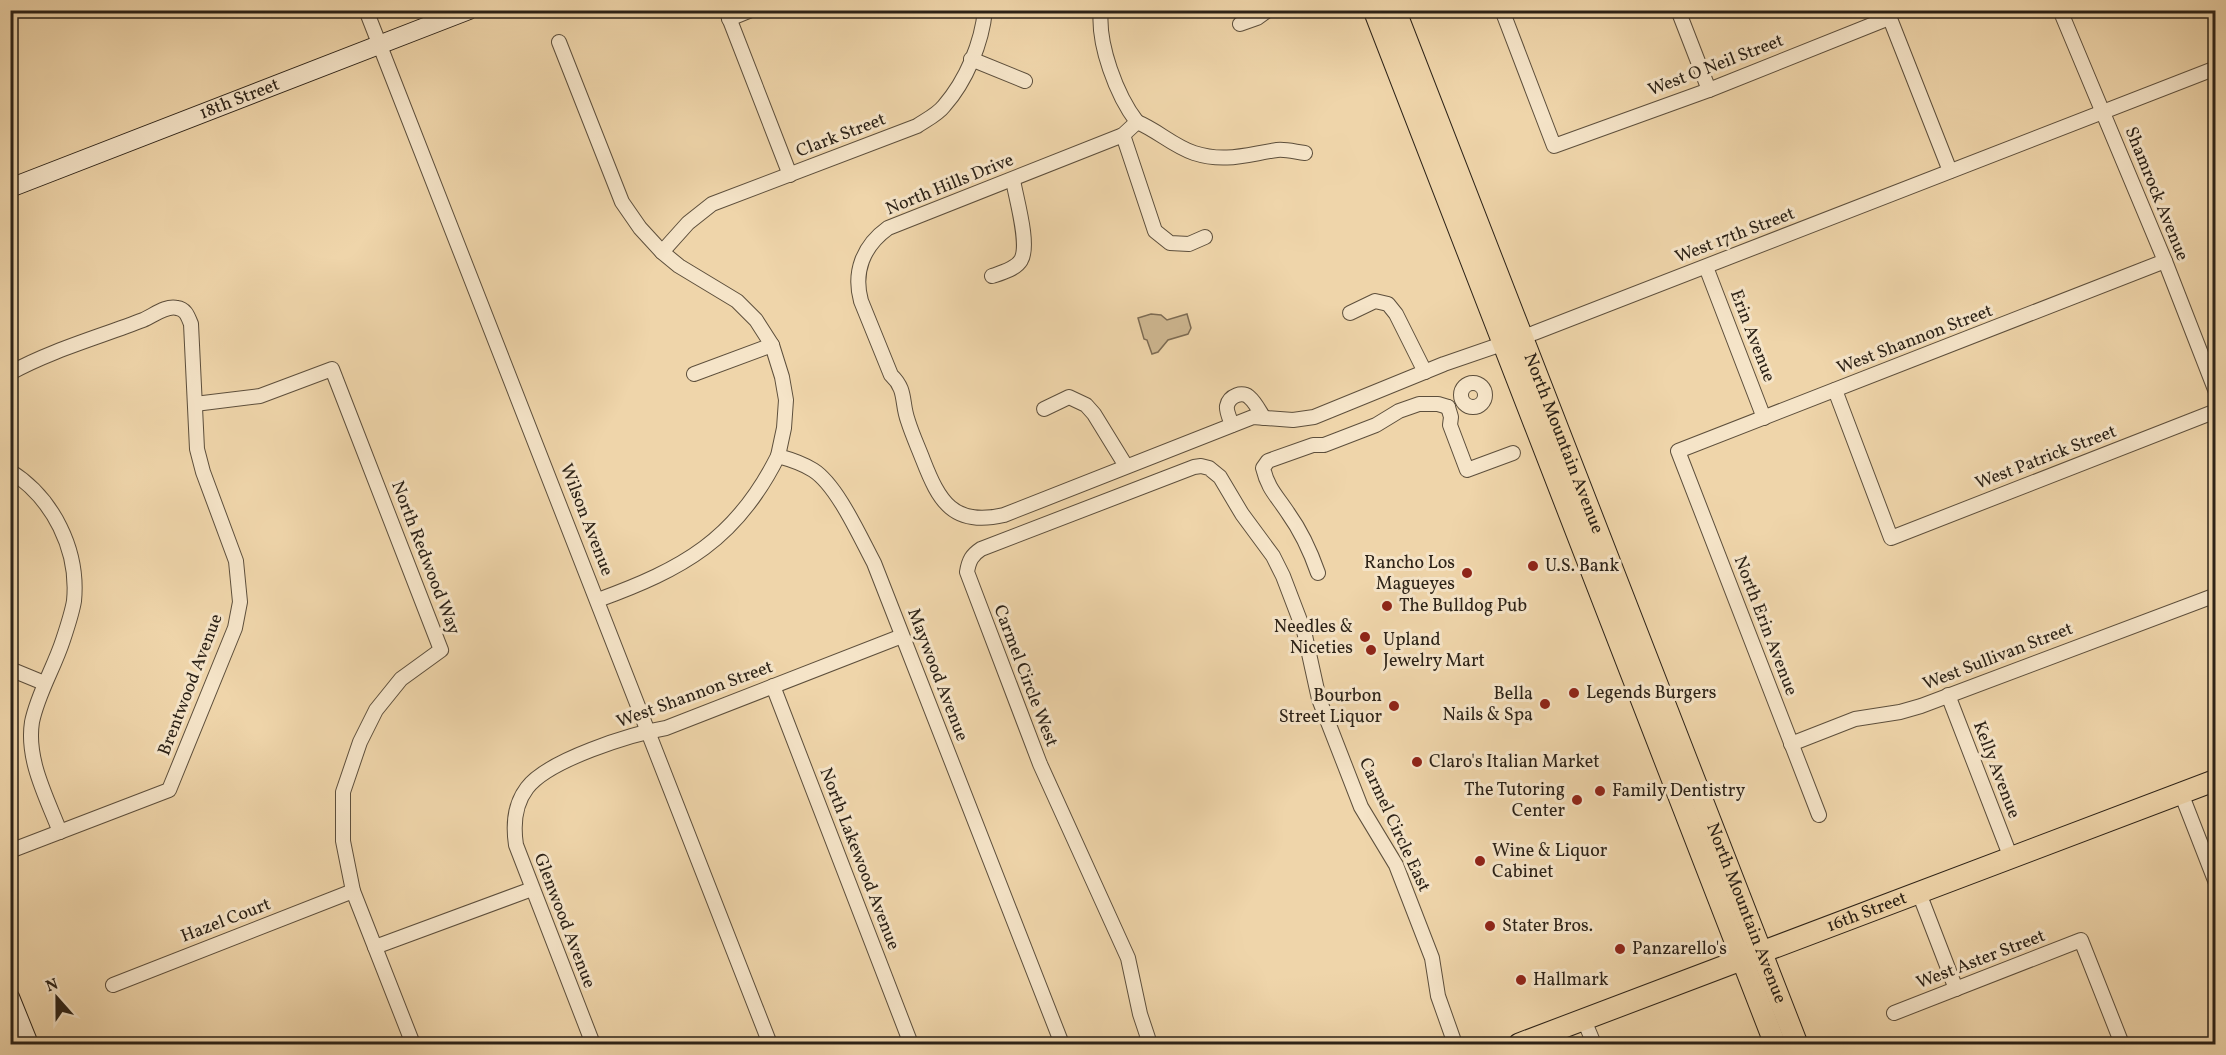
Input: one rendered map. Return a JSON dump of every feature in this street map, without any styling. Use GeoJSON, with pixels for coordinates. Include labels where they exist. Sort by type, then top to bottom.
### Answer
{"type":"FeatureCollection","features":[{"type":"Feature","properties":{"kind":"main road","name":"18th Street"},"geometry":{"type":"LineString","coordinates":[[10,188],[469,10]]}},
{"type":"Feature","properties":{"kind":"main road","name":"North Mountain Avenue"},"geometry":{"type":"LineString","coordinates":[[1374,10],[1514,340]]}},
{"type":"Feature","properties":{"kind":"main road","name":"North Mountain Avenue"},"geometry":{"type":"LineString","coordinates":[[1395,10],[1514,340],[1625,632],[1752,956],[1797,1044]]}},
{"type":"Feature","properties":{"kind":"main road","name":"16th Street"},"geometry":{"type":"LineString","coordinates":[[1519,1044],[2216,780]]}},
{"type":"Feature","properties":{"kind":"main road","name":"North Mountain Avenue"},"geometry":{"type":"LineString","coordinates":[[1752,956],[1775,1044]]}},
{"type":"Feature","properties":{"kind":"main road"},"geometry":{"type":"LineString","coordinates":[[10,996],[29,1044]]}},
{"type":"Feature","properties":{"kind":"street","name":"Wilson Avenue"},"geometry":{"type":"LineString","coordinates":[[366,10],[770,1044]]}},
{"type":"Feature","properties":{"kind":"street"},"geometry":{"type":"LineString","coordinates":[[751,10],[728,15],[790,175]]}},
{"type":"Feature","properties":{"kind":"street","name":"Clark Street"},"geometry":{"type":"LineString","coordinates":[[662,252],[688,223],[712,204],[917,126],[943,108],[960,82],[983,31],[985,10]]}},
{"type":"Feature","properties":{"kind":"street"},"geometry":{"type":"LineString","coordinates":[[1101,10],[1103,45],[1130,112],[1137,122],[1173,144],[1213,157],[1238,158],[1280,149],[1305,153]]}},
{"type":"Feature","properties":{"kind":"street"},"geometry":{"type":"LineString","coordinates":[[1240,24],[1257,18],[1268,10]]}},
{"type":"Feature","properties":{"kind":"street","name":"West O Neil Street"},"geometry":{"type":"LineString","coordinates":[[1502,10],[1554,146],[1709,90],[1888,14]]}},
{"type":"Feature","properties":{"kind":"street"},"geometry":{"type":"LineString","coordinates":[[1678,10],[1709,90]]}},
{"type":"Feature","properties":{"kind":"street","name":"Shamrock Avenue"},"geometry":{"type":"LineString","coordinates":[[2060,10],[2165,261],[2216,392]]}},
{"type":"Feature","properties":{"kind":"street"},"geometry":{"type":"LineString","coordinates":[[1888,14],[1950,171]]}},
{"type":"Feature","properties":{"kind":"street"},"geometry":{"type":"LineString","coordinates":[[559,42],[622,202],[640,228],[662,252],[679,266],[737,301],[756,320],[772,345],[786,400],[784,428],[778,456],[764,483],[746,509],[719,537],[695,556],[642,584],[598,600]]}},
{"type":"Feature","properties":{"kind":"street"},"geometry":{"type":"LineString","coordinates":[[971,59],[1025,81]]}},
{"type":"Feature","properties":{"kind":"street","name":"West 17th Street"},"geometry":{"type":"LineString","coordinates":[[1190,441],[1253,417],[1293,420],[1314,417],[1425,372],[1706,267],[2216,68]]}},
{"type":"Feature","properties":{"kind":"street","name":"North Hills Drive"},"geometry":{"type":"LineString","coordinates":[[1137,122],[1123,135],[888,228],[875,237],[861,263],[858,281],[861,301],[888,368],[902,390],[907,421],[920,453],[939,497],[950,509],[981,518],[1004,515],[1190,441]]}},
{"type":"Feature","properties":{"kind":"street"},"geometry":{"type":"LineString","coordinates":[[1123,135],[1155,231],[1170,243],[1189,244],[1205,237]]}},
{"type":"Feature","properties":{"kind":"street"},"geometry":{"type":"LineString","coordinates":[[992,276],[1012,268],[1021,261],[1025,247],[1013,180]]}},
{"type":"Feature","properties":{"kind":"street","name":"West Shannon Street"},"geometry":{"type":"LineString","coordinates":[[1678,451],[2165,261]]}},
{"type":"Feature","properties":{"kind":"street","name":"Erin Avenue"},"geometry":{"type":"LineString","coordinates":[[1706,267],[1764,418]]}},
{"type":"Feature","properties":{"kind":"street"},"geometry":{"type":"LineString","coordinates":[[1350,313],[1375,301],[1388,304],[1396,314],[1425,372]]}},
{"type":"Feature","properties":{"kind":"street","name":"Brentwood Avenue"},"geometry":{"type":"LineString","coordinates":[[10,373],[166,309],[177,307],[186,312],[191,324],[196,449],[236,561],[240,602],[235,628],[169,790],[60,832]]}},
{"type":"Feature","properties":{"kind":"street"},"geometry":{"type":"LineString","coordinates":[[694,374],[772,345]]}},
{"type":"Feature","properties":{"kind":"street"},"geometry":{"type":"LineString","coordinates":[[1464,357],[1472,383]]}},
{"type":"Feature","properties":{"kind":"street","name":"North Redwood Way"},"geometry":{"type":"LineString","coordinates":[[195,404],[260,396],[332,369],[441,650],[401,679],[375,710],[360,742],[343,792],[343,841],[353,891],[411,1044]]}},
{"type":"Feature","properties":{"kind":"street"},"geometry":{"type":"LineString","coordinates":[[1472,383],[1484,389],[1482,403],[1478,406],[1469,406],[1462,400],[1461,391],[1467,384],[1472,383]]}},
{"type":"Feature","properties":{"kind":"street","name":"West Patrick Street"},"geometry":{"type":"LineString","coordinates":[[1835,390],[1891,538],[2216,411]]}},
{"type":"Feature","properties":{"kind":"street"},"geometry":{"type":"LineString","coordinates":[[1232,425],[1226,407],[1229,400],[1236,395],[1243,394],[1251,398],[1264,418]]}},
{"type":"Feature","properties":{"kind":"street"},"geometry":{"type":"LineString","coordinates":[[1044,409],[1069,397],[1086,405],[1126,466]]}},
{"type":"Feature","properties":{"kind":"street"},"geometry":{"type":"LineString","coordinates":[[1318,573],[1289,514],[1269,487],[1263,468],[1268,461],[1313,445],[1324,445],[1376,425],[1399,411],[1419,404],[1438,404],[1448,407],[1462,400]]}},
{"type":"Feature","properties":{"kind":"street"},"geometry":{"type":"LineString","coordinates":[[1448,407],[1451,417],[1450,425],[1467,470],[1513,453]]}},
{"type":"Feature","properties":{"kind":"street","name":"North Erin Avenue"},"geometry":{"type":"LineString","coordinates":[[1678,451],[1819,815]]}},
{"type":"Feature","properties":{"kind":"street","name":"Maywood Avenue"},"geometry":{"type":"LineString","coordinates":[[778,456],[812,469],[822,477],[837,496],[874,563],[1062,1044]]}},
{"type":"Feature","properties":{"kind":"street","name":"Carmel Circle West"},"geometry":{"type":"LineString","coordinates":[[1150,1044],[1140,1014],[1128,958],[1040,764],[967,572],[968,562],[973,554],[981,549],[1160,479],[1201,466],[1209,468]]}},
{"type":"Feature","properties":{"kind":"street","name":"Carmel Circle East"},"geometry":{"type":"LineString","coordinates":[[1209,468],[1220,477],[1242,514],[1273,556],[1283,576],[1304,631],[1319,699],[1358,798],[1396,865],[1432,958],[1438,996],[1455,1044]]}},
{"type":"Feature","properties":{"kind":"street"},"geometry":{"type":"LineString","coordinates":[[10,471],[44,500],[62,530],[73,564],[74,601],[62,643],[44,683],[32,722],[35,767],[60,832],[10,851]]}},
{"type":"Feature","properties":{"kind":"street","name":"West Sullivan Street"},"geometry":{"type":"LineString","coordinates":[[1791,744],[1855,719],[1900,712],[2216,595]]}},
{"type":"Feature","properties":{"kind":"street","name":"West Shannon Street"},"geometry":{"type":"LineString","coordinates":[[517,809],[527,788],[556,765],[629,736],[666,728],[902,636]]}},
{"type":"Feature","properties":{"kind":"street"},"geometry":{"type":"LineString","coordinates":[[10,669],[44,683]]}},
{"type":"Feature","properties":{"kind":"street","name":"North Lakewood Avenue"},"geometry":{"type":"LineString","coordinates":[[773,686],[911,1044]]}},
{"type":"Feature","properties":{"kind":"street","name":"Kelly Avenue"},"geometry":{"type":"LineString","coordinates":[[1948,695],[2011,858]]}},
{"type":"Feature","properties":{"kind":"street"},"geometry":{"type":"LineString","coordinates":[[2181,793],[2216,883]]}},
{"type":"Feature","properties":{"kind":"street","name":"Glenwood Avenue"},"geometry":{"type":"LineString","coordinates":[[517,809],[513,826],[516,845],[593,1044]]}},
{"type":"Feature","properties":{"kind":"street"},"geometry":{"type":"LineString","coordinates":[[375,947],[532,889]]}},
{"type":"Feature","properties":{"kind":"street","name":"Hazel Court"},"geometry":{"type":"LineString","coordinates":[[113,985],[353,891]]}},
{"type":"Feature","properties":{"kind":"street"},"geometry":{"type":"LineString","coordinates":[[1919,893],[1956,989]]}},
{"type":"Feature","properties":{"kind":"street","name":"West Aster Street"},"geometry":{"type":"LineString","coordinates":[[1894,1013],[2081,940],[2122,1044]]}},
{"type":"Feature","properties":{"kind":"street"},"geometry":{"type":"LineString","coordinates":[[1584,1020],[1594,1044]]}},
{"type":"Feature","properties":{"kind":"shaded area"},"geometry":{"type":"Polygon","coordinates":[[[1151,314],[1161,315],[1167,320],[1187,314],[1191,328],[1188,334],[1168,340],[1158,352],[1152,354],[1147,340],[1144,339],[1138,318],[1151,314]]]}},
{"type":"Feature","properties":{"kind":"place","name":"U.S. Bank"},"geometry":{"type":"Point","coordinates":[1533,566]}},
{"type":"Feature","properties":{"kind":"place","name":"Rancho Los Magueyes"},"geometry":{"type":"Point","coordinates":[1467,573]}},
{"type":"Feature","properties":{"kind":"place","name":"The Bulldog Pub"},"geometry":{"type":"Point","coordinates":[1387,606]}},
{"type":"Feature","properties":{"kind":"place","name":"Needles & Niceties"},"geometry":{"type":"Point","coordinates":[1365,637]}},
{"type":"Feature","properties":{"kind":"place","name":"Upland Jewelry Mart"},"geometry":{"type":"Point","coordinates":[1371,650]}},
{"type":"Feature","properties":{"kind":"place","name":"Legends Burgers"},"geometry":{"type":"Point","coordinates":[1574,693]}},
{"type":"Feature","properties":{"kind":"place","name":"Bella Nails & Spa"},"geometry":{"type":"Point","coordinates":[1545,704]}},
{"type":"Feature","properties":{"kind":"place","name":"Bourbon Street Liquor"},"geometry":{"type":"Point","coordinates":[1394,706]}},
{"type":"Feature","properties":{"kind":"place","name":"Claro's Italian Market"},"geometry":{"type":"Point","coordinates":[1417,762]}},
{"type":"Feature","properties":{"kind":"place","name":"Family Dentistry"},"geometry":{"type":"Point","coordinates":[1600,791]}},
{"type":"Feature","properties":{"kind":"place","name":"The Tutoring Center"},"geometry":{"type":"Point","coordinates":[1577,800]}},
{"type":"Feature","properties":{"kind":"place","name":"Wine & Liquor Cabinet"},"geometry":{"type":"Point","coordinates":[1480,861]}},
{"type":"Feature","properties":{"kind":"place","name":"Stater Bros."},"geometry":{"type":"Point","coordinates":[1490,926]}},
{"type":"Feature","properties":{"kind":"place","name":"Panzarello's"},"geometry":{"type":"Point","coordinates":[1620,949]}},
{"type":"Feature","properties":{"kind":"place","name":"Hallmark"},"geometry":{"type":"Point","coordinates":[1521,980]}}]}
